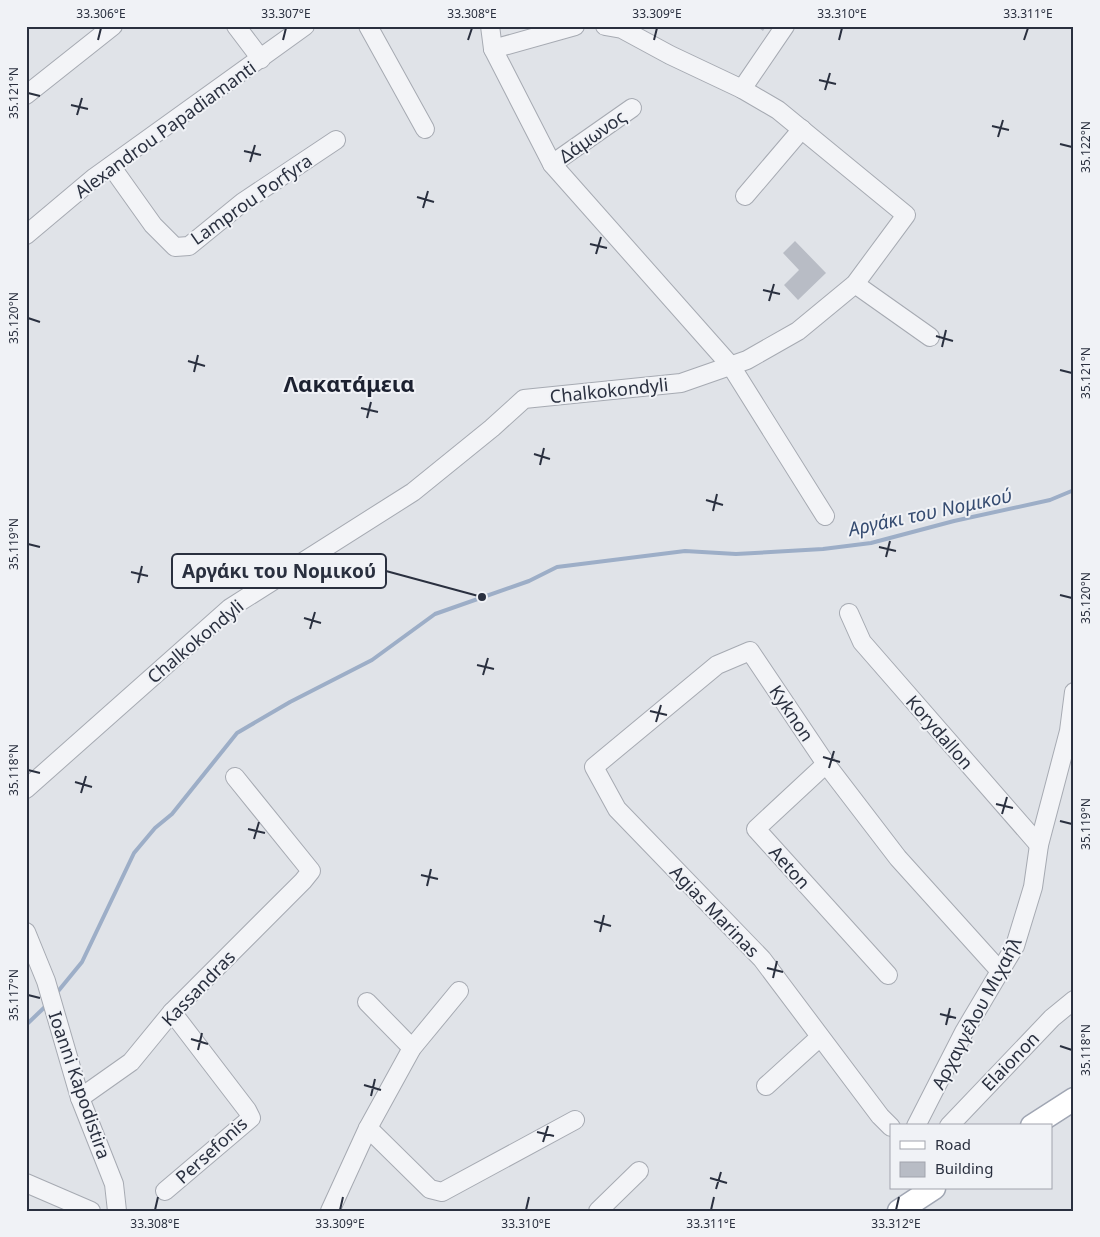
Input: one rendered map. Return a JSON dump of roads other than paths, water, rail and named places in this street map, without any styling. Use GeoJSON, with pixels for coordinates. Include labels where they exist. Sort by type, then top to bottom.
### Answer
{"type":"FeatureCollection","features":[{"type":"Feature","properties":{"kind":"main road"},"geometry":{"type":"LineString","coordinates":[[1035,1124],[1074,1099]]}},
{"type":"Feature","properties":{"kind":"main road"},"geometry":{"type":"LineString","coordinates":[[899,1211],[929,1190]]}},
{"type":"Feature","properties":{"kind":"street"},"geometry":{"type":"LineString","coordinates":[[27,92],[113,26]]}},
{"type":"Feature","properties":{"kind":"street"},"geometry":{"type":"LineString","coordinates":[[236,26],[261,59]]}},
{"type":"Feature","properties":{"kind":"street","name":"Alexandrou Papadiamanti"},"geometry":{"type":"LineString","coordinates":[[26,235],[111,166],[305,26]]}},
{"type":"Feature","properties":{"kind":"street"},"geometry":{"type":"LineString","coordinates":[[368,26],[425,129]]}},
{"type":"Feature","properties":{"kind":"street"},"geometry":{"type":"LineString","coordinates":[[490,26],[494,49],[552,164],[731,366],[825,516]]}},
{"type":"Feature","properties":{"kind":"street"},"geometry":{"type":"LineString","coordinates":[[494,49],[575,26]]}},
{"type":"Feature","properties":{"kind":"street","name":"Chalkokondyli"},"geometry":{"type":"LineString","coordinates":[[26,789],[230,608],[413,492],[492,428],[524,398],[681,383],[747,360],[798,331],[855,284],[906,215],[778,110],[742,88],[670,55],[622,29],[605,26]]}},
{"type":"Feature","properties":{"kind":"street"},"geometry":{"type":"LineString","coordinates":[[742,88],[785,26]]}},
{"type":"Feature","properties":{"kind":"street","name":"Δάμωνος"},"geometry":{"type":"LineString","coordinates":[[552,164],[632,108]]}},
{"type":"Feature","properties":{"kind":"street"},"geometry":{"type":"LineString","coordinates":[[745,196],[802,129]]}},
{"type":"Feature","properties":{"kind":"street","name":"Lamprou Porfyra"},"geometry":{"type":"LineString","coordinates":[[111,166],[153,225],[175,247],[189,246],[243,202],[336,140]]}},
{"type":"Feature","properties":{"kind":"street"},"geometry":{"type":"LineString","coordinates":[[855,284],[930,337]]}},
{"type":"Feature","properties":{"kind":"street","name":"Korydallon"},"geometry":{"type":"LineString","coordinates":[[849,613],[862,642],[1039,845]]}},
{"type":"Feature","properties":{"kind":"street","name":"Kyknon"},"geometry":{"type":"LineString","coordinates":[[594,767],[717,665],[750,650],[826,764],[898,858],[999,970]]}},
{"type":"Feature","properties":{"kind":"street","name":"Αρχαγγέλου Μιχαήλ"},"geometry":{"type":"LineString","coordinates":[[917,1124],[964,1032],[999,970],[1015,946],[1033,887],[1039,845],[1068,761],[1069,731],[1074,692]]}},
{"type":"Feature","properties":{"kind":"street","name":"Aeton"},"geometry":{"type":"LineString","coordinates":[[826,764],[756,829],[888,975]]}},
{"type":"Feature","properties":{"kind":"street","name":"Agias Marinas"},"geometry":{"type":"LineString","coordinates":[[594,767],[617,809],[762,959],[880,1116],[890,1125]]}},
{"type":"Feature","properties":{"kind":"street","name":"Kassandras"},"geometry":{"type":"LineString","coordinates":[[80,1098],[131,1062],[172,1012],[303,882],[311,871],[235,777]]}},
{"type":"Feature","properties":{"kind":"street","name":"Ioanni Kapodistira"},"geometry":{"type":"LineString","coordinates":[[26,932],[46,981],[80,1098],[114,1184],[118,1211]]}},
{"type":"Feature","properties":{"kind":"street"},"geometry":{"type":"LineString","coordinates":[[330,1211],[368,1128],[412,1048],[459,991]]}},
{"type":"Feature","properties":{"kind":"street","name":"Elaionon"},"geometry":{"type":"LineString","coordinates":[[951,1124],[1045,1025],[1074,1000]]}},
{"type":"Feature","properties":{"kind":"street"},"geometry":{"type":"LineString","coordinates":[[367,1002],[412,1048]]}},
{"type":"Feature","properties":{"kind":"street","name":"Persefonis"},"geometry":{"type":"LineString","coordinates":[[165,1191],[250,1118],[247,1110],[172,1012]]}},
{"type":"Feature","properties":{"kind":"street"},"geometry":{"type":"LineString","coordinates":[[766,1086],[820,1037]]}},
{"type":"Feature","properties":{"kind":"street"},"geometry":{"type":"LineString","coordinates":[[368,1128],[430,1188],[442,1192],[576,1120]]}},
{"type":"Feature","properties":{"kind":"street"},"geometry":{"type":"LineString","coordinates":[[598,1211],[639,1172]]}},
{"type":"Feature","properties":{"kind":"street"},"geometry":{"type":"LineString","coordinates":[[26,1183],[91,1211]]}},
{"type":"Feature","properties":{"kind":"waterway","name":"Αργάκι του Νομικού"},"geometry":{"type":"LineString","coordinates":[[55,995],[82,962],[134,853],[155,828],[172,814],[237,733],[290,702],[372,660],[435,614],[529,581],[557,567],[685,551],[736,554],[823,549],[871,543],[954,521],[1050,500],[1074,490]]}},
{"type":"Feature","properties":{"kind":"waterway","name":"Αργάκι του Νομικού"},"geometry":{"type":"LineString","coordinates":[[26,1025],[48,1004]]}},
{"type":"Feature","properties":{"kind":"place","name":"Αργάκι του Νομικού"},"geometry":{"type":"Point","coordinates":[482,597]}},
{"type":"Feature","properties":{"kind":"district","name":"Λακατάμεια"},"geometry":{"type":"Point","coordinates":[349,383]}}]}
